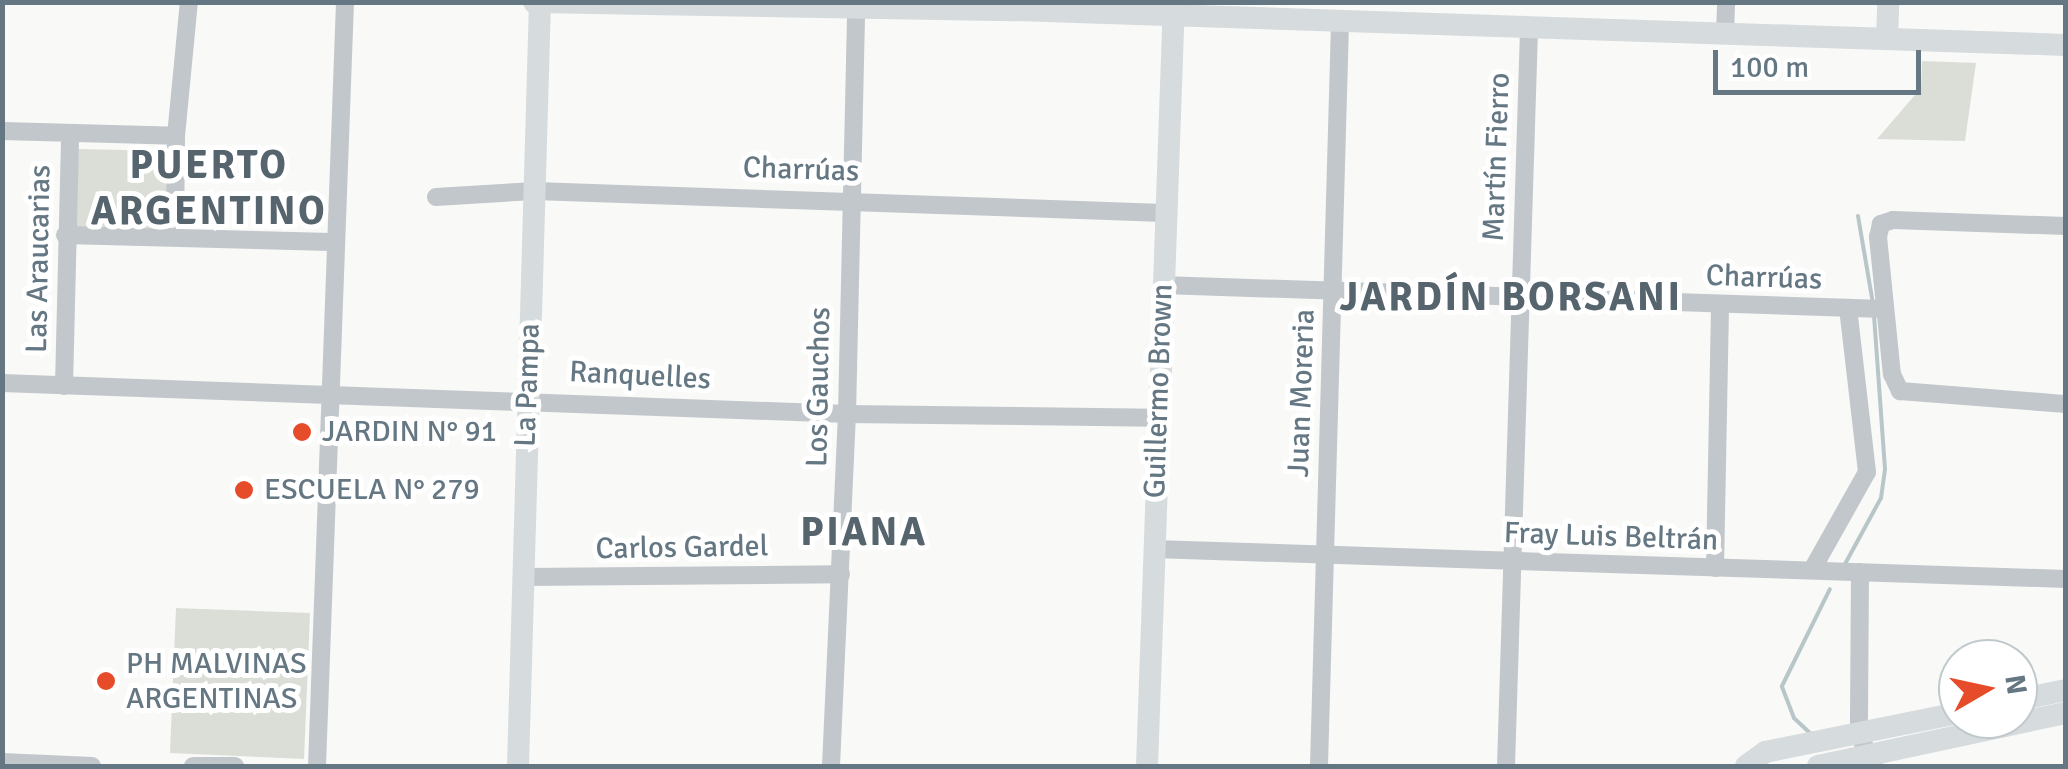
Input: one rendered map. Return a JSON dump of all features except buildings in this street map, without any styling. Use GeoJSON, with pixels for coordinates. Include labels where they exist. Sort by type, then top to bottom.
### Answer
{"type":"FeatureCollection","features":[{"type":"Feature","properties":{"kind":"street"},"geometry":{"type":"LineString","coordinates":[[176,234],[176,136],[189,2]]}},
{"type":"Feature","properties":{"kind":"street"},"geometry":{"type":"LineString","coordinates":[[317,766],[332,395],[331,242],[345,2]]}},
{"type":"Feature","properties":{"kind":"street"},"geometry":{"type":"LineString","coordinates":[[1725,34],[1726,2]]}},
{"type":"Feature","properties":{"kind":"street"},"geometry":{"type":"LineString","coordinates":[[1887,39],[1888,2]]}},
{"type":"Feature","properties":{"kind":"street"},"geometry":{"type":"LineString","coordinates":[[538,3],[1174,9],[1340,22],[1399,13],[1529,29],[2066,45]]}},
{"type":"Feature","properties":{"kind":"street","name":"La Pampa"},"geometry":{"type":"LineString","coordinates":[[518,766],[538,3]]}},
{"type":"Feature","properties":{"kind":"street","name":"Los Gauchos"},"geometry":{"type":"LineString","coordinates":[[831,766],[848,414],[847,199],[856,5]]}},
{"type":"Feature","properties":{"kind":"street","name":"Guillermo Brown"},"geometry":{"type":"LineString","coordinates":[[1146,766],[1155,418],[1174,9]]}},
{"type":"Feature","properties":{"kind":"street","name":"Juan Moreria"},"geometry":{"type":"LineString","coordinates":[[1319,766],[1340,22]]}},
{"type":"Feature","properties":{"kind":"street","name":"Martín Fierro"},"geometry":{"type":"LineString","coordinates":[[1506,766],[1529,29]]}},
{"type":"Feature","properties":{"kind":"street"},"geometry":{"type":"LineString","coordinates":[[2,131],[176,136]]}},
{"type":"Feature","properties":{"kind":"street","name":"Las Araucarias"},"geometry":{"type":"LineString","coordinates":[[64,386],[70,134]]}},
{"type":"Feature","properties":{"kind":"street","name":"Charrúas"},"geometry":{"type":"LineString","coordinates":[[436,197],[535,191],[1164,213]]}},
{"type":"Feature","properties":{"kind":"street"},"geometry":{"type":"LineString","coordinates":[[2066,226],[1882,224],[1884,309],[1900,392],[2066,404]]}},
{"type":"Feature","properties":{"kind":"street"},"geometry":{"type":"LineString","coordinates":[[65,235],[176,234],[331,242]]}},
{"type":"Feature","properties":{"kind":"street","name":"Charrúas"},"geometry":{"type":"LineString","coordinates":[[1162,285],[1884,309]]}},
{"type":"Feature","properties":{"kind":"street"},"geometry":{"type":"LineString","coordinates":[[1714,568],[1720,304]]}},
{"type":"Feature","properties":{"kind":"street"},"geometry":{"type":"LineString","coordinates":[[1812,570],[1867,472],[1854,308]]}},
{"type":"Feature","properties":{"kind":"street","name":"Ranquelles"},"geometry":{"type":"LineString","coordinates":[[2,383],[527,398],[848,414],[1155,418]]}},
{"type":"Feature","properties":{"kind":"street","name":"Fray Luis Beltrán"},"geometry":{"type":"LineString","coordinates":[[1154,549],[2066,579]]}},
{"type":"Feature","properties":{"kind":"street"},"geometry":{"type":"LineString","coordinates":[[1860,572],[1867,753]]}},
{"type":"Feature","properties":{"kind":"street","name":"Carlos Gardel"},"geometry":{"type":"LineString","coordinates":[[524,577],[841,574]]}},
{"type":"Feature","properties":{"kind":"street"},"geometry":{"type":"LineString","coordinates":[[2038,696],[2066,690]]}},
{"type":"Feature","properties":{"kind":"street"},"geometry":{"type":"LineString","coordinates":[[2038,720],[2066,713]]}},
{"type":"Feature","properties":{"kind":"street"},"geometry":{"type":"LineString","coordinates":[[1746,766],[1764,752],[1867,753],[1938,720]]}},
{"type":"Feature","properties":{"kind":"street"},"geometry":{"type":"LineString","coordinates":[[1818,766],[1867,753],[1955,739]]}},
{"type":"Feature","properties":{"kind":"street"},"geometry":{"type":"LineString","coordinates":[[2,762],[92,766]]}},
{"type":"Feature","properties":{"kind":"street"},"geometry":{"type":"LineString","coordinates":[[193,766],[235,766]]}},
{"type":"Feature","properties":{"kind":"shaded area"},"geometry":{"type":"Polygon","coordinates":[[[1922,61],[1976,63],[1965,141],[1877,139],[1921,88],[1922,61]]]}},
{"type":"Feature","properties":{"kind":"shaded area"},"geometry":{"type":"Polygon","coordinates":[[[78,149],[172,151],[170,234],[76,232],[78,149]]]}},
{"type":"Feature","properties":{"kind":"shaded area"},"geometry":{"type":"Polygon","coordinates":[[[176,608],[310,613],[304,759],[170,753],[176,608]]]}},
{"type":"Feature","properties":{"kind":"waterway"},"geometry":{"type":"LineString","coordinates":[[1858,216],[1873,304]]}},
{"type":"Feature","properties":{"kind":"waterway"},"geometry":{"type":"LineString","coordinates":[[1845,564],[1881,498],[1885,469],[1874,314]]}},
{"type":"Feature","properties":{"kind":"waterway"},"geometry":{"type":"LineString","coordinates":[[1811,734],[1794,718],[1782,686],[1830,589]]}},
{"type":"Feature","properties":{"kind":"place","name":"JARDIN N° 91"},"geometry":{"type":"Point","coordinates":[302,432]}},
{"type":"Feature","properties":{"kind":"place","name":"ESCUELA N° 279"},"geometry":{"type":"Point","coordinates":[244,490]}},
{"type":"Feature","properties":{"kind":"place","name":"PH MALVINAS ARGENTINAS"},"geometry":{"type":"Point","coordinates":[106,681]}},
{"type":"Feature","properties":{"kind":"district","name":"PUERTO ARGENTINO"},"geometry":{"type":"Point","coordinates":[209,188]}},
{"type":"Feature","properties":{"kind":"district","name":"JARDÍN BORSANI"},"geometry":{"type":"Point","coordinates":[1511,297]}},
{"type":"Feature","properties":{"kind":"district","name":"PIANA"},"geometry":{"type":"Point","coordinates":[864,532]}}]}
